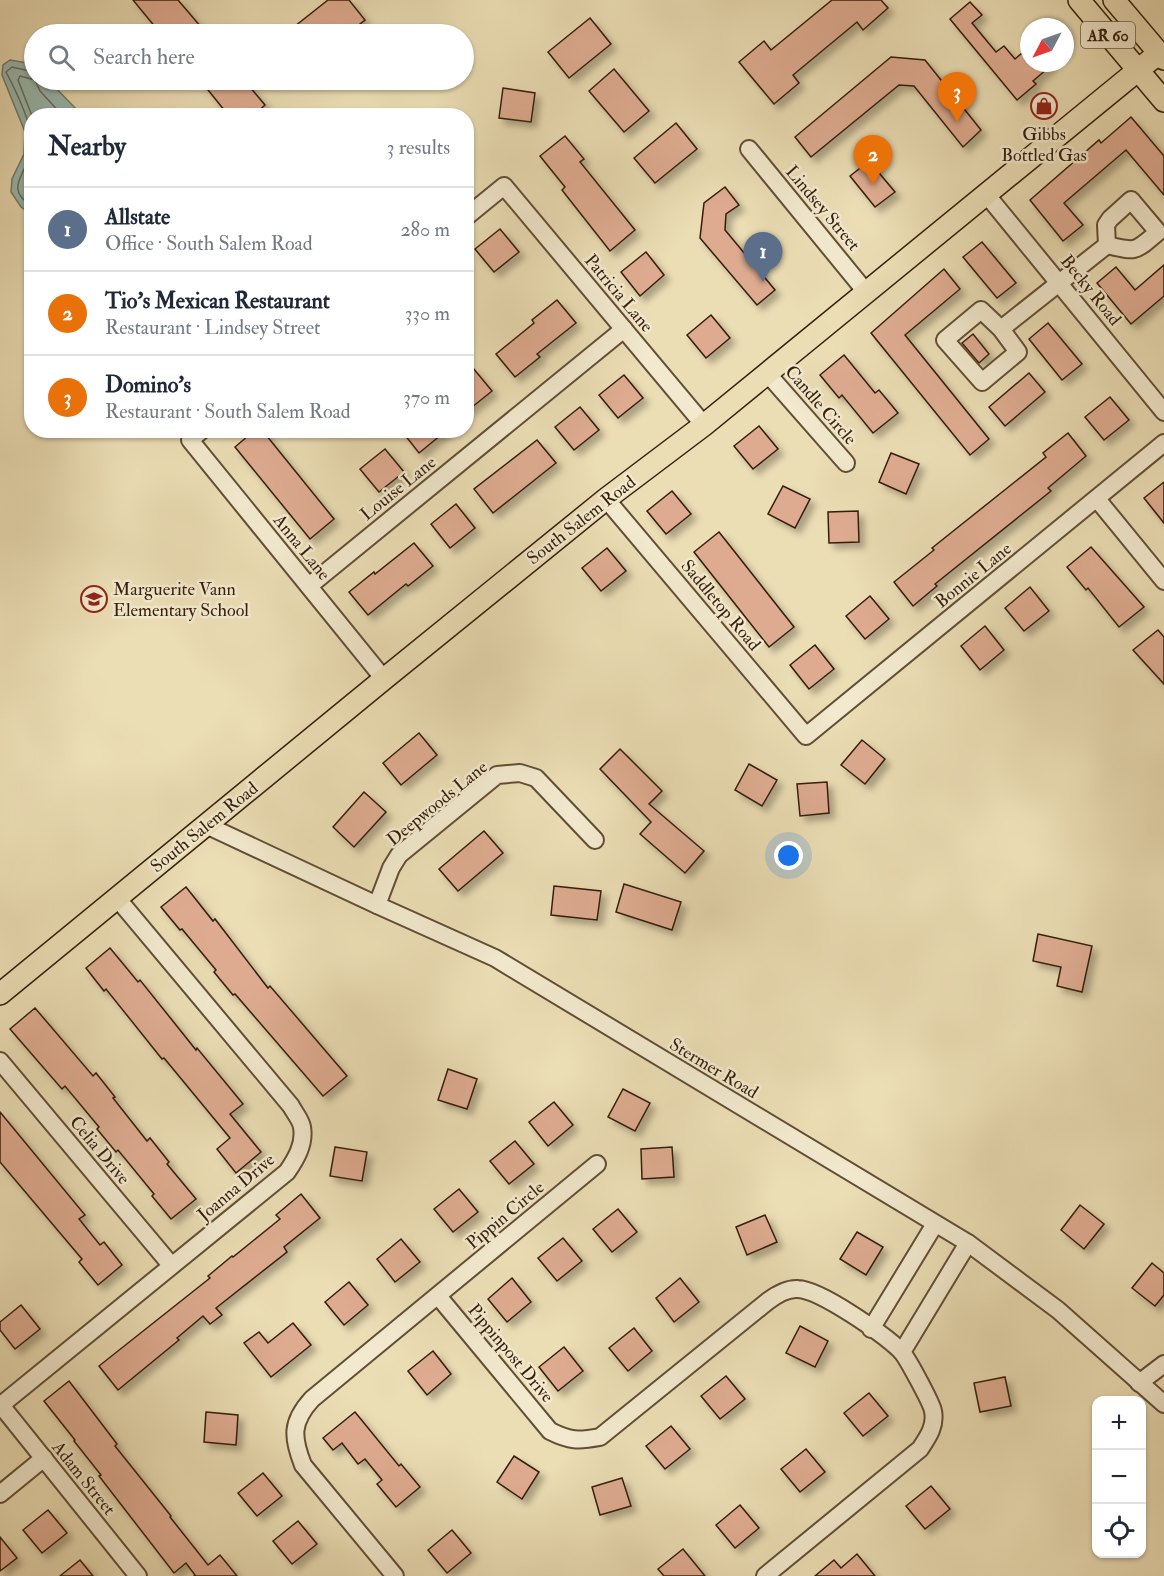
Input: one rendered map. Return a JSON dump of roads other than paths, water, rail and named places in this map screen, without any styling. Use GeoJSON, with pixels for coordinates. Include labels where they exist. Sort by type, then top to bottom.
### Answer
{"type":"FeatureCollection","features":[{"type":"Feature","properties":{"kind":"main road","name":"AR 60"},"geometry":{"type":"LineString","coordinates":[[1079,0],[1164,101]]}},
{"type":"Feature","properties":{"kind":"main road"},"geometry":{"type":"LineString","coordinates":[[1094,0],[1134,45],[1162,54]]}},
{"type":"Feature","properties":{"kind":"main road","name":"AR 60"},"geometry":{"type":"LineString","coordinates":[[1114,0],[1162,54]]}},
{"type":"Feature","properties":{"kind":"main road","name":"South Salem Road"},"geometry":{"type":"LineString","coordinates":[[0,994],[606,499],[704,425],[986,194],[1162,54]]}},
{"type":"Feature","properties":{"kind":"main road"},"geometry":{"type":"LineString","coordinates":[[1138,71],[1148,69],[1164,82]]}},
{"type":"Feature","properties":{"kind":"street","name":"Lindsey Street"},"geometry":{"type":"LineString","coordinates":[[749,149],[867,292]]}},
{"type":"Feature","properties":{"kind":"street","name":"Patricia Lane"},"geometry":{"type":"LineString","coordinates":[[474,210],[504,186],[704,425]]}},
{"type":"Feature","properties":{"kind":"street","name":"Becky Road"},"geometry":{"type":"LineString","coordinates":[[986,194],[1164,412]]}},
{"type":"Feature","properties":{"kind":"street"},"geometry":{"type":"LineString","coordinates":[[1001,329],[1107,245]]}},
{"type":"Feature","properties":{"kind":"street","name":"Louise Lane"},"geometry":{"type":"LineString","coordinates":[[309,586],[624,329]]}},
{"type":"Feature","properties":{"kind":"street","name":"Candle Circle"},"geometry":{"type":"LineString","coordinates":[[767,373],[846,463]]}},
{"type":"Feature","properties":{"kind":"street","name":"Anna Lane"},"geometry":{"type":"LineString","coordinates":[[198,438],[309,586],[384,679]]}},
{"type":"Feature","properties":{"kind":"street","name":"Bonnie Lane"},"geometry":{"type":"LineString","coordinates":[[806,736],[1164,443]]}},
{"type":"Feature","properties":{"kind":"street","name":"Saddletop Road"},"geometry":{"type":"LineString","coordinates":[[606,499],[806,736]]}},
{"type":"Feature","properties":{"kind":"street"},"geometry":{"type":"LineString","coordinates":[[1097,499],[1164,581]]}},
{"type":"Feature","properties":{"kind":"street","name":"Deepwoods Lane"},"geometry":{"type":"LineString","coordinates":[[377,905],[391,868],[399,855],[497,775],[520,773],[536,778],[595,840]]}},
{"type":"Feature","properties":{"kind":"street","name":"Stermer Road"},"geometry":{"type":"LineString","coordinates":[[206,825],[495,958],[968,1243],[1058,1310],[1164,1404]]}},
{"type":"Feature","properties":{"kind":"street","name":"Joanna Drive"},"geometry":{"type":"LineString","coordinates":[[0,1404],[287,1172],[296,1160],[301,1146],[302,1127],[291,1106],[117,898]]}},
{"type":"Feature","properties":{"kind":"street","name":"Celia Drive"},"geometry":{"type":"LineString","coordinates":[[0,1061],[171,1265]]}},
{"type":"Feature","properties":{"kind":"street","name":"Pippin Circle"},"geometry":{"type":"LineString","coordinates":[[438,1296],[597,1164]]}},
{"type":"Feature","properties":{"kind":"street"},"geometry":{"type":"LineString","coordinates":[[871,1329],[935,1224]]}},
{"type":"Feature","properties":{"kind":"street"},"geometry":{"type":"LineString","coordinates":[[902,1352],[968,1243]]}},
{"type":"Feature","properties":{"kind":"street","name":"Pippinpost Drive"},"geometry":{"type":"LineString","coordinates":[[438,1296],[550,1431],[568,1439],[582,1440],[600,1437],[768,1300],[780,1293],[797,1289],[816,1295],[850,1313],[902,1352],[934,1410],[932,1431],[920,1449],[765,1576]]}},
{"type":"Feature","properties":{"kind":"street"},"geometry":{"type":"LineString","coordinates":[[395,1576],[303,1465],[295,1444],[295,1427],[302,1410],[312,1399],[438,1296]]}},
{"type":"Feature","properties":{"kind":"street"},"geometry":{"type":"LineString","coordinates":[[1139,1383],[1164,1364]]}},
{"type":"Feature","properties":{"kind":"street","name":"Adam Street"},"geometry":{"type":"LineString","coordinates":[[0,1404],[138,1576]]}},
{"type":"Feature","properties":{"kind":"street"},"geometry":{"type":"LineString","coordinates":[[0,1494],[44,1458]]}},
{"type":"Feature","properties":{"kind":"water"},"geometry":{"type":"Polygon","coordinates":[[[10,60],[24,62],[24,90],[58,90],[75,108],[24,108],[24,130],[2,75],[3,65],[10,60]]]}},
{"type":"Feature","properties":{"kind":"water"},"geometry":{"type":"Polygon","coordinates":[[[24,154],[24,209],[11,192],[12,179],[24,154]]]}},
{"type":"Feature","properties":{"kind":"place","name":"Gibbs Bottled Gas"},"geometry":{"type":"Point","coordinates":[1044,106]}},
{"type":"Feature","properties":{"kind":"place","name":"Domino's"},"geometry":{"type":"Point","coordinates":[957,122]}},
{"type":"Feature","properties":{"kind":"place","name":"Tio's Mexican Restaurant"},"geometry":{"type":"Point","coordinates":[873,185]}},
{"type":"Feature","properties":{"kind":"place","name":"Allstate"},"geometry":{"type":"Point","coordinates":[763,282]}},
{"type":"Feature","properties":{"kind":"place","name":"Marguerite Vann Elementary School"},"geometry":{"type":"Point","coordinates":[94,599]}}]}
